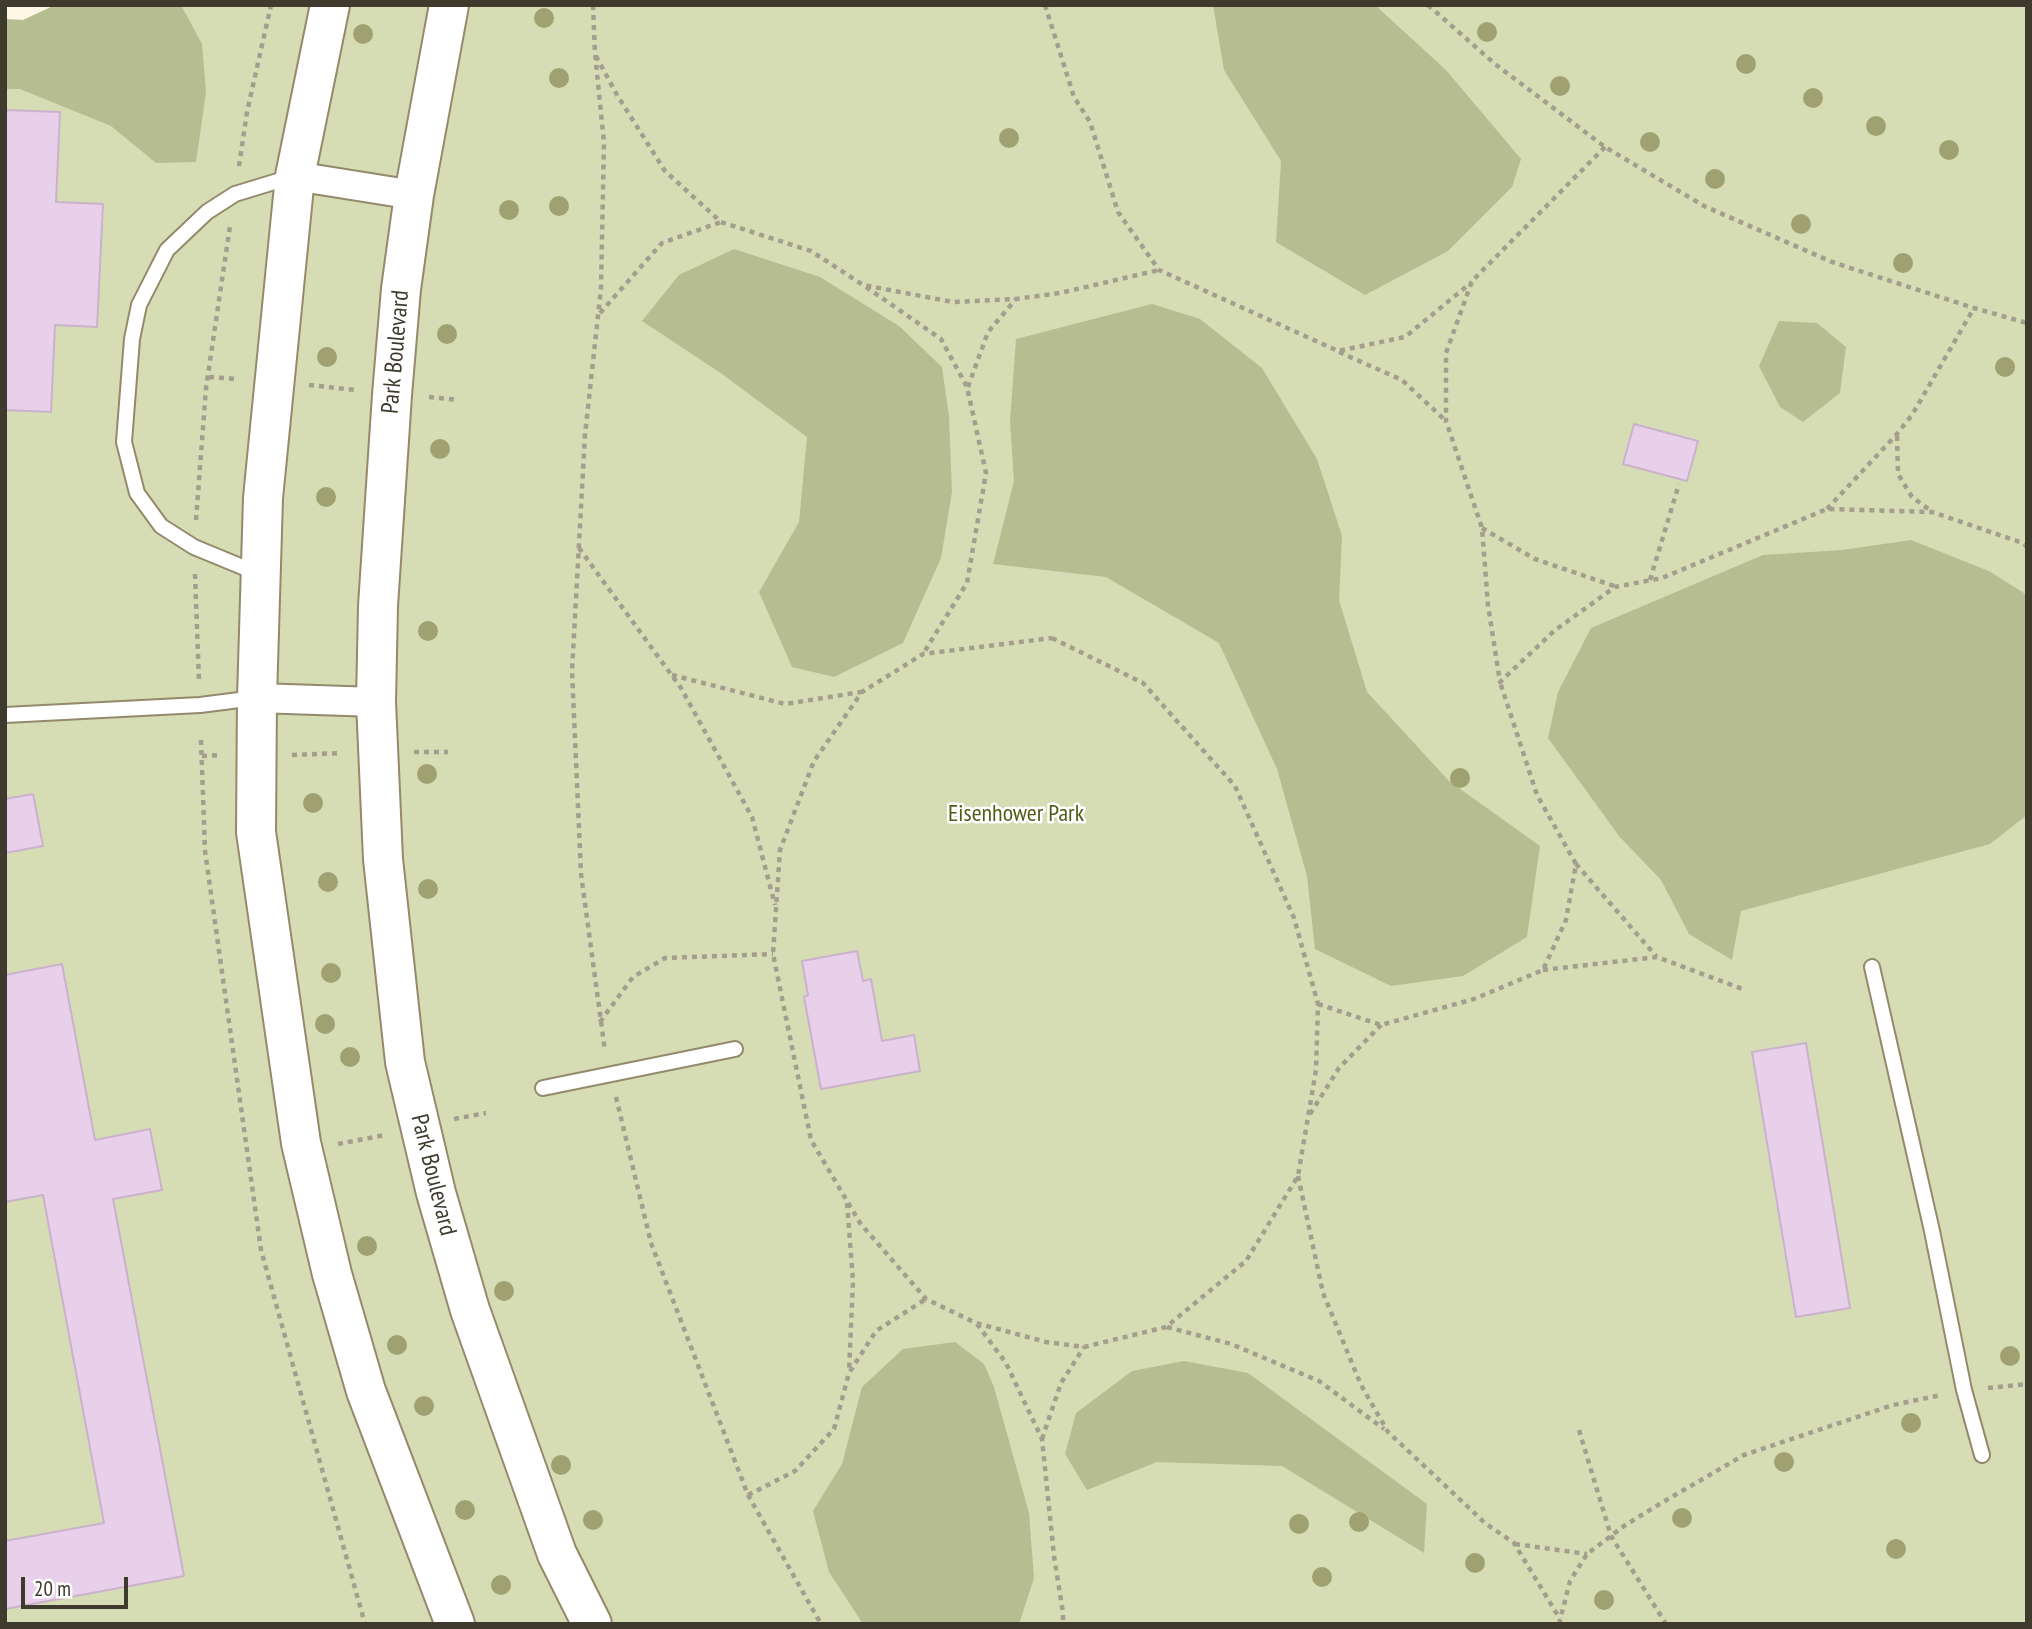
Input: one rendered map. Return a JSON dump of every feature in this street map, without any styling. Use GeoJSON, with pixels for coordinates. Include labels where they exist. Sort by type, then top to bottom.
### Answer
{"type":"FeatureCollection","features":[{"type":"Feature","properties":{"kind":"street"},"geometry":{"type":"LineString","coordinates":[[330,5],[295,176],[263,498],[256,832],[303,1152],[332,1274],[366,1391],[455,1624]]}},
{"type":"Feature","properties":{"kind":"street","name":"Park Boulevard"},"geometry":{"type":"LineString","coordinates":[[449,5],[414,195],[401,289],[392,395],[378,607],[376,702],[383,859],[405,1062],[436,1193],[470,1310],[557,1554],[592,1624]]}},
{"type":"Feature","properties":{"kind":"street"},"geometry":{"type":"LineString","coordinates":[[295,176],[414,195]]}},
{"type":"Feature","properties":{"kind":"street"},"geometry":{"type":"LineString","coordinates":[[257,698],[376,702]]}},
{"type":"Feature","properties":{"kind":"lane"},"geometry":{"type":"LineString","coordinates":[[261,574],[194,547],[161,526],[137,493],[124,442],[132,339],[139,304],[148,282],[167,250],[207,212],[235,194],[295,176]]}},
{"type":"Feature","properties":{"kind":"lane"},"geometry":{"type":"LineString","coordinates":[[5,715],[200,705],[257,698]]}},
{"type":"Feature","properties":{"kind":"lane"},"geometry":{"type":"LineString","coordinates":[[1872,967],[1932,1231],[1964,1390],[1982,1455]]}},
{"type":"Feature","properties":{"kind":"lane"},"geometry":{"type":"LineString","coordinates":[[543,1088],[735,1049]]}},
{"type":"Feature","properties":{"kind":"path"},"geometry":{"type":"LineString","coordinates":[[199,692],[194,547],[208,377],[247,112],[271,5]]}},
{"type":"Feature","properties":{"kind":"path"},"geometry":{"type":"LineString","coordinates":[[593,5],[604,143],[601,288],[585,435],[572,671],[580,861],[600,1022],[651,1243],[748,1495],[821,1624]]}},
{"type":"Feature","properties":{"kind":"path"},"geometry":{"type":"LineString","coordinates":[[1045,5],[1074,97],[1090,122],[1118,212],[1159,270],[1402,380],[1446,421]]}},
{"type":"Feature","properties":{"kind":"path"},"geometry":{"type":"LineString","coordinates":[[1428,5],[1495,64],[1605,147],[1704,206],[1832,262],[2027,323]]}},
{"type":"Feature","properties":{"kind":"path"},"geometry":{"type":"LineString","coordinates":[[595,53],[617,95],[665,171],[721,222],[811,251],[941,339],[967,387],[986,473],[967,583],[923,654]]}},
{"type":"Feature","properties":{"kind":"path"},"geometry":{"type":"LineString","coordinates":[[1338,351],[1405,337],[1472,281],[1605,147]]}},
{"type":"Feature","properties":{"kind":"path"},"geometry":{"type":"LineString","coordinates":[[598,315],[662,243],[721,222]]}},
{"type":"Feature","properties":{"kind":"path"},"geometry":{"type":"LineString","coordinates":[[863,285],[953,302],[1016,299],[1060,293],[1159,270]]}},
{"type":"Feature","properties":{"kind":"path"},"geometry":{"type":"LineString","coordinates":[[1472,281],[1446,354],[1446,421],[1482,528],[1488,605],[1500,682],[1537,795],[1576,864],[1657,957]]}},
{"type":"Feature","properties":{"kind":"path"},"geometry":{"type":"LineString","coordinates":[[967,387],[988,332],[1016,299]]}},
{"type":"Feature","properties":{"kind":"path"},"geometry":{"type":"LineString","coordinates":[[1827,509],[1912,415],[1974,308]]}},
{"type":"Feature","properties":{"kind":"path"},"geometry":{"type":"LineString","coordinates":[[208,377],[243,380]]}},
{"type":"Feature","properties":{"kind":"path"},"geometry":{"type":"LineString","coordinates":[[297,384],[359,390]]}},
{"type":"Feature","properties":{"kind":"path"},"geometry":{"type":"LineString","coordinates":[[421,396],[459,400]]}},
{"type":"Feature","properties":{"kind":"path"},"geometry":{"type":"LineString","coordinates":[[1897,434],[1898,474],[1912,497],[1932,512]]}},
{"type":"Feature","properties":{"kind":"path"},"geometry":{"type":"LineString","coordinates":[[1650,580],[1679,484]]}},
{"type":"Feature","properties":{"kind":"path"},"geometry":{"type":"LineString","coordinates":[[1500,682],[1554,631],[1615,587],[1661,578],[1827,509],[1932,512],[2027,547]]}},
{"type":"Feature","properties":{"kind":"path"},"geometry":{"type":"LineString","coordinates":[[1482,528],[1535,559],[1615,587]]}},
{"type":"Feature","properties":{"kind":"path"},"geometry":{"type":"LineString","coordinates":[[579,547],[681,688],[752,817],[776,909]]}},
{"type":"Feature","properties":{"kind":"path"},"geometry":{"type":"LineString","coordinates":[[671,674],[785,704],[862,692],[923,654],[1052,638],[1143,683],[1236,786],[1294,918],[1318,1004],[1316,1070],[1298,1176],[1323,1293],[1362,1385],[1388,1432]]}},
{"type":"Feature","properties":{"kind":"path"},"geometry":{"type":"LineString","coordinates":[[862,692],[814,761],[780,850],[773,954],[811,1140],[860,1223],[926,1299],[976,1323],[1046,1342],[1084,1347],[1166,1327],[1246,1261],[1298,1176]]}},
{"type":"Feature","properties":{"kind":"path"},"geometry":{"type":"LineString","coordinates":[[201,740],[205,851],[261,1250],[365,1624]]}},
{"type":"Feature","properties":{"kind":"path"},"geometry":{"type":"LineString","coordinates":[[404,752],[448,752]]}},
{"type":"Feature","properties":{"kind":"path"},"geometry":{"type":"LineString","coordinates":[[287,755],[345,753]]}},
{"type":"Feature","properties":{"kind":"path"},"geometry":{"type":"LineString","coordinates":[[1543,970],[1566,920],[1576,864]]}},
{"type":"Feature","properties":{"kind":"path"},"geometry":{"type":"LineString","coordinates":[[600,1022],[633,977],[665,958],[773,954]]}},
{"type":"Feature","properties":{"kind":"path"},"geometry":{"type":"LineString","coordinates":[[1308,1116],[1339,1068],[1381,1025],[1474,999],[1543,970],[1657,957],[1745,990]]}},
{"type":"Feature","properties":{"kind":"path"},"geometry":{"type":"LineString","coordinates":[[1318,1004],[1381,1025]]}},
{"type":"Feature","properties":{"kind":"path"},"geometry":{"type":"LineString","coordinates":[[443,1122],[486,1113]]}},
{"type":"Feature","properties":{"kind":"path"},"geometry":{"type":"LineString","coordinates":[[337,1144],[391,1134]]}},
{"type":"Feature","properties":{"kind":"path"},"geometry":{"type":"LineString","coordinates":[[748,1495],[795,1471],[834,1429],[849,1373],[853,1281],[847,1202]]}},
{"type":"Feature","properties":{"kind":"path"},"geometry":{"type":"LineString","coordinates":[[849,1373],[876,1331],[926,1299]]}},
{"type":"Feature","properties":{"kind":"path"},"geometry":{"type":"LineString","coordinates":[[976,1323],[1006,1363],[1042,1440],[1063,1624]]}},
{"type":"Feature","properties":{"kind":"path"},"geometry":{"type":"LineString","coordinates":[[1166,1327],[1231,1344],[1319,1381],[1388,1432],[1485,1523],[1514,1544],[1560,1622]]}},
{"type":"Feature","properties":{"kind":"path"},"geometry":{"type":"LineString","coordinates":[[1042,1440],[1061,1383],[1084,1347]]}},
{"type":"Feature","properties":{"kind":"path"},"geometry":{"type":"LineString","coordinates":[[1560,1622],[1570,1581],[1587,1554],[1611,1536],[1744,1455],[1893,1405],[1964,1390],[2027,1384]]}},
{"type":"Feature","properties":{"kind":"path"},"geometry":{"type":"LineString","coordinates":[[1578,1430],[1611,1536],[1666,1624]]}},
{"type":"Feature","properties":{"kind":"path"},"geometry":{"type":"LineString","coordinates":[[1514,1544],[1587,1554]]}},
{"type":"Feature","properties":{"kind":"green space"},"geometry":{"type":"Polygon","coordinates":[[[55,5],[181,5],[202,44],[206,92],[196,162],[156,163],[111,126],[20,89],[5,89],[5,19],[23,20],[55,5]]]}},
{"type":"Feature","properties":{"kind":"green space","name":"Eisenhower Park"},"geometry":{"type":"Polygon","coordinates":[[[142,5],[2027,5],[2027,1624],[5,1624],[5,47],[142,5]]]}},
{"type":"Feature","properties":{"kind":"green space"},"geometry":{"type":"Polygon","coordinates":[[[1213,5],[1375,5],[1446,70],[1521,159],[1512,187],[1448,251],[1365,295],[1276,242],[1281,161],[1224,70],[1213,5]]]}},
{"type":"Feature","properties":{"kind":"green space"},"geometry":{"type":"Polygon","coordinates":[[[734,249],[820,277],[899,326],[942,367],[949,416],[952,492],[941,558],[903,643],[834,677],[792,667],[759,592],[799,522],[807,437],[722,374],[642,321],[679,275],[734,249]]]}},
{"type":"Feature","properties":{"kind":"green space"},"geometry":{"type":"Polygon","coordinates":[[[1152,304],[1200,319],[1262,368],[1317,459],[1342,536],[1339,600],[1367,692],[1449,781],[1540,846],[1527,937],[1463,976],[1391,986],[1315,949],[1307,876],[1277,769],[1219,643],[1106,577],[993,564],[1014,481],[1010,421],[1016,339],[1152,304]]]}},
{"type":"Feature","properties":{"kind":"green space"},"geometry":{"type":"Polygon","coordinates":[[[1779,321],[1817,323],[1846,347],[1840,393],[1803,422],[1780,407],[1759,366],[1779,321]]]}},
{"type":"Feature","properties":{"kind":"green space"},"geometry":{"type":"Polygon","coordinates":[[[1911,540],[1989,571],[2027,595],[2027,815],[1990,844],[1741,911],[1732,960],[1689,934],[1661,880],[1619,836],[1548,738],[1558,692],[1591,628],[1763,555],[1842,550],[1911,540]]]}},
{"type":"Feature","properties":{"kind":"green space"},"geometry":{"type":"Polygon","coordinates":[[[955,1342],[984,1364],[994,1387],[1029,1513],[1034,1578],[1019,1624],[863,1624],[829,1572],[813,1511],[842,1464],[862,1387],[903,1349],[955,1342]]]}},
{"type":"Feature","properties":{"kind":"green space"},"geometry":{"type":"Polygon","coordinates":[[[1184,1361],[1248,1373],[1427,1504],[1424,1553],[1282,1466],[1157,1462],[1087,1490],[1065,1454],[1076,1413],[1132,1371],[1184,1361]]]}},
{"type":"Feature","properties":{"kind":"building"},"geometry":{"type":"Polygon","coordinates":[[[5,110],[60,112],[56,202],[103,204],[97,327],[55,325],[51,412],[5,410],[5,110]]]}},
{"type":"Feature","properties":{"kind":"building"},"geometry":{"type":"Polygon","coordinates":[[[1634,424],[1698,441],[1687,481],[1623,464],[1634,424]]]}},
{"type":"Feature","properties":{"kind":"building"},"geometry":{"type":"Polygon","coordinates":[[[33,794],[43,846],[5,853],[5,799],[33,794]]]}},
{"type":"Feature","properties":{"kind":"building"},"geometry":{"type":"Polygon","coordinates":[[[857,951],[863,981],[871,979],[882,1041],[914,1035],[920,1071],[821,1089],[804,997],[808,995],[802,961],[857,951]]]}},
{"type":"Feature","properties":{"kind":"building"},"geometry":{"type":"Polygon","coordinates":[[[62,964],[95,1140],[150,1129],[162,1190],[113,1199],[184,1576],[5,1609],[5,1541],[104,1523],[43,1195],[5,1202],[5,975],[62,964]]]}},
{"type":"Feature","properties":{"kind":"building"},"geometry":{"type":"Polygon","coordinates":[[[1806,1043],[1850,1308],[1796,1317],[1752,1052],[1806,1043]]]}}]}
